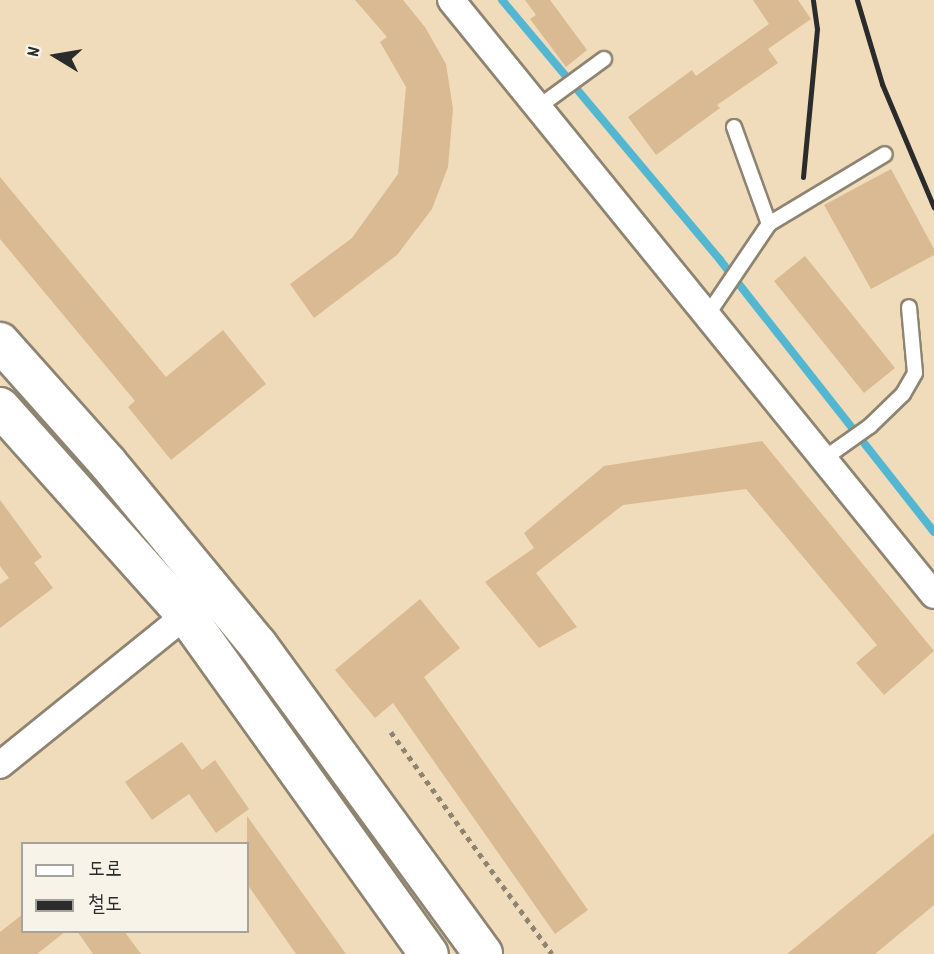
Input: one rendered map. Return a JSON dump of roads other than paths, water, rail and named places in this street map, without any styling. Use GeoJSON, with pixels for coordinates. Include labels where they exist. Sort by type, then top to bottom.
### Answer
{"type":"FeatureCollection","features":[{"type":"Feature","properties":{"kind":"main road"},"geometry":{"type":"LineString","coordinates":[[0,342],[212,586],[483,954]]}},
{"type":"Feature","properties":{"kind":"main road"},"geometry":{"type":"LineString","coordinates":[[0,407],[186,615],[429,954]]}},
{"type":"Feature","properties":{"kind":"street"},"geometry":{"type":"LineString","coordinates":[[451,0],[544,103],[711,311],[822,460],[934,595]]}},
{"type":"Feature","properties":{"kind":"street"},"geometry":{"type":"LineString","coordinates":[[0,765],[186,615],[212,586]]}},
{"type":"Feature","properties":{"kind":"lane"},"geometry":{"type":"LineString","coordinates":[[544,103],[604,59]]}},
{"type":"Feature","properties":{"kind":"lane"},"geometry":{"type":"LineString","coordinates":[[734,127],[769,224]]}},
{"type":"Feature","properties":{"kind":"lane"},"geometry":{"type":"LineString","coordinates":[[711,311],[769,224],[885,154]]}},
{"type":"Feature","properties":{"kind":"lane"},"geometry":{"type":"LineString","coordinates":[[822,460],[870,426],[904,394],[915,373],[909,307]]}},
{"type":"Feature","properties":{"kind":"waterway"},"geometry":{"type":"LineString","coordinates":[[502,0],[720,260],[934,532]]}},
{"type":"Feature","properties":{"kind":"railway"},"geometry":{"type":"LineString","coordinates":[[803,177],[817,29],[813,0]]}},
{"type":"Feature","properties":{"kind":"railway"},"geometry":{"type":"LineString","coordinates":[[857,0],[882,84],[934,208]]}}]}
